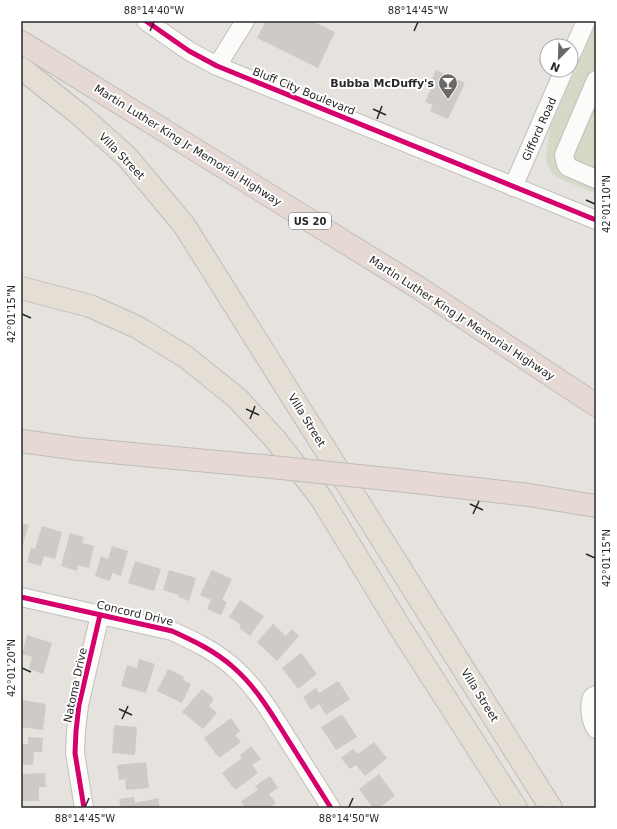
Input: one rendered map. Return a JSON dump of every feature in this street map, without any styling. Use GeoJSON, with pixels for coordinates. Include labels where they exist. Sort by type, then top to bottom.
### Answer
{"type":"FeatureCollection","features":[{"type":"Feature","properties":{"kind":"highway","name":"Martin Luther King Jr Memorial Highway"},"geometry":{"type":"LineString","coordinates":[[21,42],[419,288],[596,405]]}},
{"type":"Feature","properties":{"kind":"highway"},"geometry":{"type":"LineString","coordinates":[[21,441],[79,449],[397,480],[529,495],[596,506]]}},
{"type":"Feature","properties":{"kind":"main road","name":"Villa Street"},"geometry":{"type":"LineString","coordinates":[[21,68],[79,114],[127,158],[184,225],[551,808]]}},
{"type":"Feature","properties":{"kind":"main road"},"geometry":{"type":"LineString","coordinates":[[21,288],[90,306],[137,327],[186,357],[238,399],[275,438],[321,498],[401,629],[516,808]]}},
{"type":"Feature","properties":{"kind":"street","name":"Bluff City Boulevard"},"geometry":{"type":"LineString","coordinates":[[146,21],[189,51],[217,66],[596,220]]}},
{"type":"Feature","properties":{"kind":"street"},"geometry":{"type":"LineString","coordinates":[[217,66],[245,21]]}},
{"type":"Feature","properties":{"kind":"street"},"geometry":{"type":"LineString","coordinates":[[578,38],[586,21]]}},
{"type":"Feature","properties":{"kind":"street","name":"Gifford Road"},"geometry":{"type":"LineString","coordinates":[[513,187],[561,78]]}},
{"type":"Feature","properties":{"kind":"street"},"geometry":{"type":"LineString","coordinates":[[596,80],[564,155],[566,164],[573,170],[596,179]]}},
{"type":"Feature","properties":{"kind":"street","name":"Concord Drive"},"geometry":{"type":"LineString","coordinates":[[21,597],[172,631],[193,640],[215,653],[234,667],[250,684],[265,704],[331,808]]}},
{"type":"Feature","properties":{"kind":"street","name":"Natoma Drive"},"geometry":{"type":"LineString","coordinates":[[84,808],[75,753],[76,730],[79,705],[100,615]]}},
{"type":"Feature","properties":{"kind":"street"},"geometry":{"type":"LineString","coordinates":[[596,695],[592,697],[590,706],[596,729]]}},
{"type":"Feature","properties":{"kind":"green space"},"geometry":{"type":"Polygon","coordinates":[[[596,22],[596,193],[564,181],[553,174],[547,165],[546,155],[550,128],[572,78],[579,78],[579,61],[596,22]]]}},
{"type":"Feature","properties":{"kind":"building"},"geometry":{"type":"Polygon","coordinates":[[[266,21],[312,21],[335,32],[318,68],[257,38],[266,21]]]}},
{"type":"Feature","properties":{"kind":"building"},"geometry":{"type":"Polygon","coordinates":[[[436,70],[465,83],[448,119],[430,111],[433,105],[425,102],[431,89],[428,88],[436,70]]]}},
{"type":"Feature","properties":{"kind":"building"},"geometry":{"type":"Polygon","coordinates":[[[21,523],[29,525],[21,551],[21,523]]]}},
{"type":"Feature","properties":{"kind":"building"},"geometry":{"type":"Polygon","coordinates":[[[42,526],[62,532],[55,559],[44,556],[41,566],[27,562],[31,548],[35,549],[42,526]]]}},
{"type":"Feature","properties":{"kind":"building"},"geometry":{"type":"Polygon","coordinates":[[[70,533],[84,537],[82,543],[94,546],[89,568],[78,565],[77,571],[61,566],[70,533]]]}},
{"type":"Feature","properties":{"kind":"building"},"geometry":{"type":"Polygon","coordinates":[[[112,546],[128,551],[121,576],[112,573],[110,581],[95,576],[101,556],[108,559],[112,546]]]}},
{"type":"Feature","properties":{"kind":"building"},"geometry":{"type":"Polygon","coordinates":[[[135,561],[161,569],[154,591],[128,583],[135,561]]]}},
{"type":"Feature","properties":{"kind":"building"},"geometry":{"type":"Polygon","coordinates":[[[169,570],[196,578],[189,601],[178,597],[179,595],[163,590],[169,570]]]}},
{"type":"Feature","properties":{"kind":"building"},"geometry":{"type":"Polygon","coordinates":[[[212,570],[232,579],[222,600],[227,602],[221,615],[207,609],[211,600],[200,595],[212,570]]]}},
{"type":"Feature","properties":{"kind":"building"},"geometry":{"type":"Polygon","coordinates":[[[240,600],[264,616],[250,636],[239,628],[241,625],[229,617],[240,600]]]}},
{"type":"Feature","properties":{"kind":"building"},"geometry":{"type":"Polygon","coordinates":[[[273,624],[286,636],[292,629],[299,636],[277,661],[257,642],[273,624]]]}},
{"type":"Feature","properties":{"kind":"building"},"geometry":{"type":"Polygon","coordinates":[[[27,635],[52,643],[43,674],[29,669],[32,657],[22,654],[27,635]]]}},
{"type":"Feature","properties":{"kind":"building"},"geometry":{"type":"Polygon","coordinates":[[[301,653],[317,674],[298,689],[282,668],[301,653]]]}},
{"type":"Feature","properties":{"kind":"building"},"geometry":{"type":"Polygon","coordinates":[[[139,659],[155,664],[146,693],[121,686],[127,665],[137,668],[139,659]]]}},
{"type":"Feature","properties":{"kind":"building"},"geometry":{"type":"Polygon","coordinates":[[[168,669],[184,677],[183,680],[191,684],[182,703],[157,691],[168,669]]]}},
{"type":"Feature","properties":{"kind":"building"},"geometry":{"type":"Polygon","coordinates":[[[338,681],[350,699],[326,715],[319,704],[311,710],[303,697],[316,688],[319,693],[338,681]]]}},
{"type":"Feature","properties":{"kind":"building"},"geometry":{"type":"Polygon","coordinates":[[[202,689],[214,699],[209,706],[217,713],[203,729],[182,712],[202,689]]]}},
{"type":"Feature","properties":{"kind":"building"},"geometry":{"type":"Polygon","coordinates":[[[22,700],[46,704],[43,730],[21,727],[22,700]]]}},
{"type":"Feature","properties":{"kind":"building"},"geometry":{"type":"Polygon","coordinates":[[[342,714],[357,737],[336,750],[321,727],[342,714]]]}},
{"type":"Feature","properties":{"kind":"building"},"geometry":{"type":"Polygon","coordinates":[[[231,718],[240,731],[235,735],[241,742],[219,758],[204,738],[231,718]]]}},
{"type":"Feature","properties":{"kind":"building"},"geometry":{"type":"Polygon","coordinates":[[[114,725],[137,727],[135,755],[112,753],[114,725]]]}},
{"type":"Feature","properties":{"kind":"building"},"geometry":{"type":"Polygon","coordinates":[[[28,737],[43,738],[42,752],[34,752],[33,765],[21,765],[21,744],[28,744],[28,737]]]}},
{"type":"Feature","properties":{"kind":"building"},"geometry":{"type":"Polygon","coordinates":[[[374,742],[387,758],[365,776],[356,765],[350,769],[341,758],[353,749],[358,754],[374,742]]]}},
{"type":"Feature","properties":{"kind":"building"},"geometry":{"type":"Polygon","coordinates":[[[251,746],[261,759],[252,765],[258,773],[235,790],[222,773],[242,758],[240,755],[251,746]]]}},
{"type":"Feature","properties":{"kind":"building"},"geometry":{"type":"Polygon","coordinates":[[[146,762],[149,788],[126,790],[125,779],[119,780],[117,765],[146,762]]]}},
{"type":"Feature","properties":{"kind":"building"},"geometry":{"type":"Polygon","coordinates":[[[45,773],[46,787],[39,787],[39,801],[21,801],[21,774],[45,773]]]}},
{"type":"Feature","properties":{"kind":"building"},"geometry":{"type":"Polygon","coordinates":[[[379,774],[395,796],[379,808],[373,808],[359,789],[379,774]]]}},
{"type":"Feature","properties":{"kind":"building"},"geometry":{"type":"Polygon","coordinates":[[[270,776],[278,788],[269,794],[276,803],[269,808],[245,808],[241,801],[258,790],[255,786],[270,776]]]}},
{"type":"Feature","properties":{"kind":"building"},"geometry":{"type":"Polygon","coordinates":[[[134,797],[135,803],[158,798],[160,808],[121,808],[119,799],[134,797]]]}},
{"type":"Feature","properties":{"kind":"cycle path"},"geometry":{"type":"LineString","coordinates":[[146,21],[189,51],[217,66],[596,220]]}},
{"type":"Feature","properties":{"kind":"cycle path"},"geometry":{"type":"LineString","coordinates":[[21,597],[172,631],[212,651],[241,674],[262,699],[331,808]]}},
{"type":"Feature","properties":{"kind":"cycle path"},"geometry":{"type":"LineString","coordinates":[[84,808],[75,753],[76,731],[79,705],[100,615]]}},
{"type":"Feature","properties":{"kind":"place","name":"Bubba McDuffy's"},"geometry":{"type":"Point","coordinates":[448,100]}}]}
